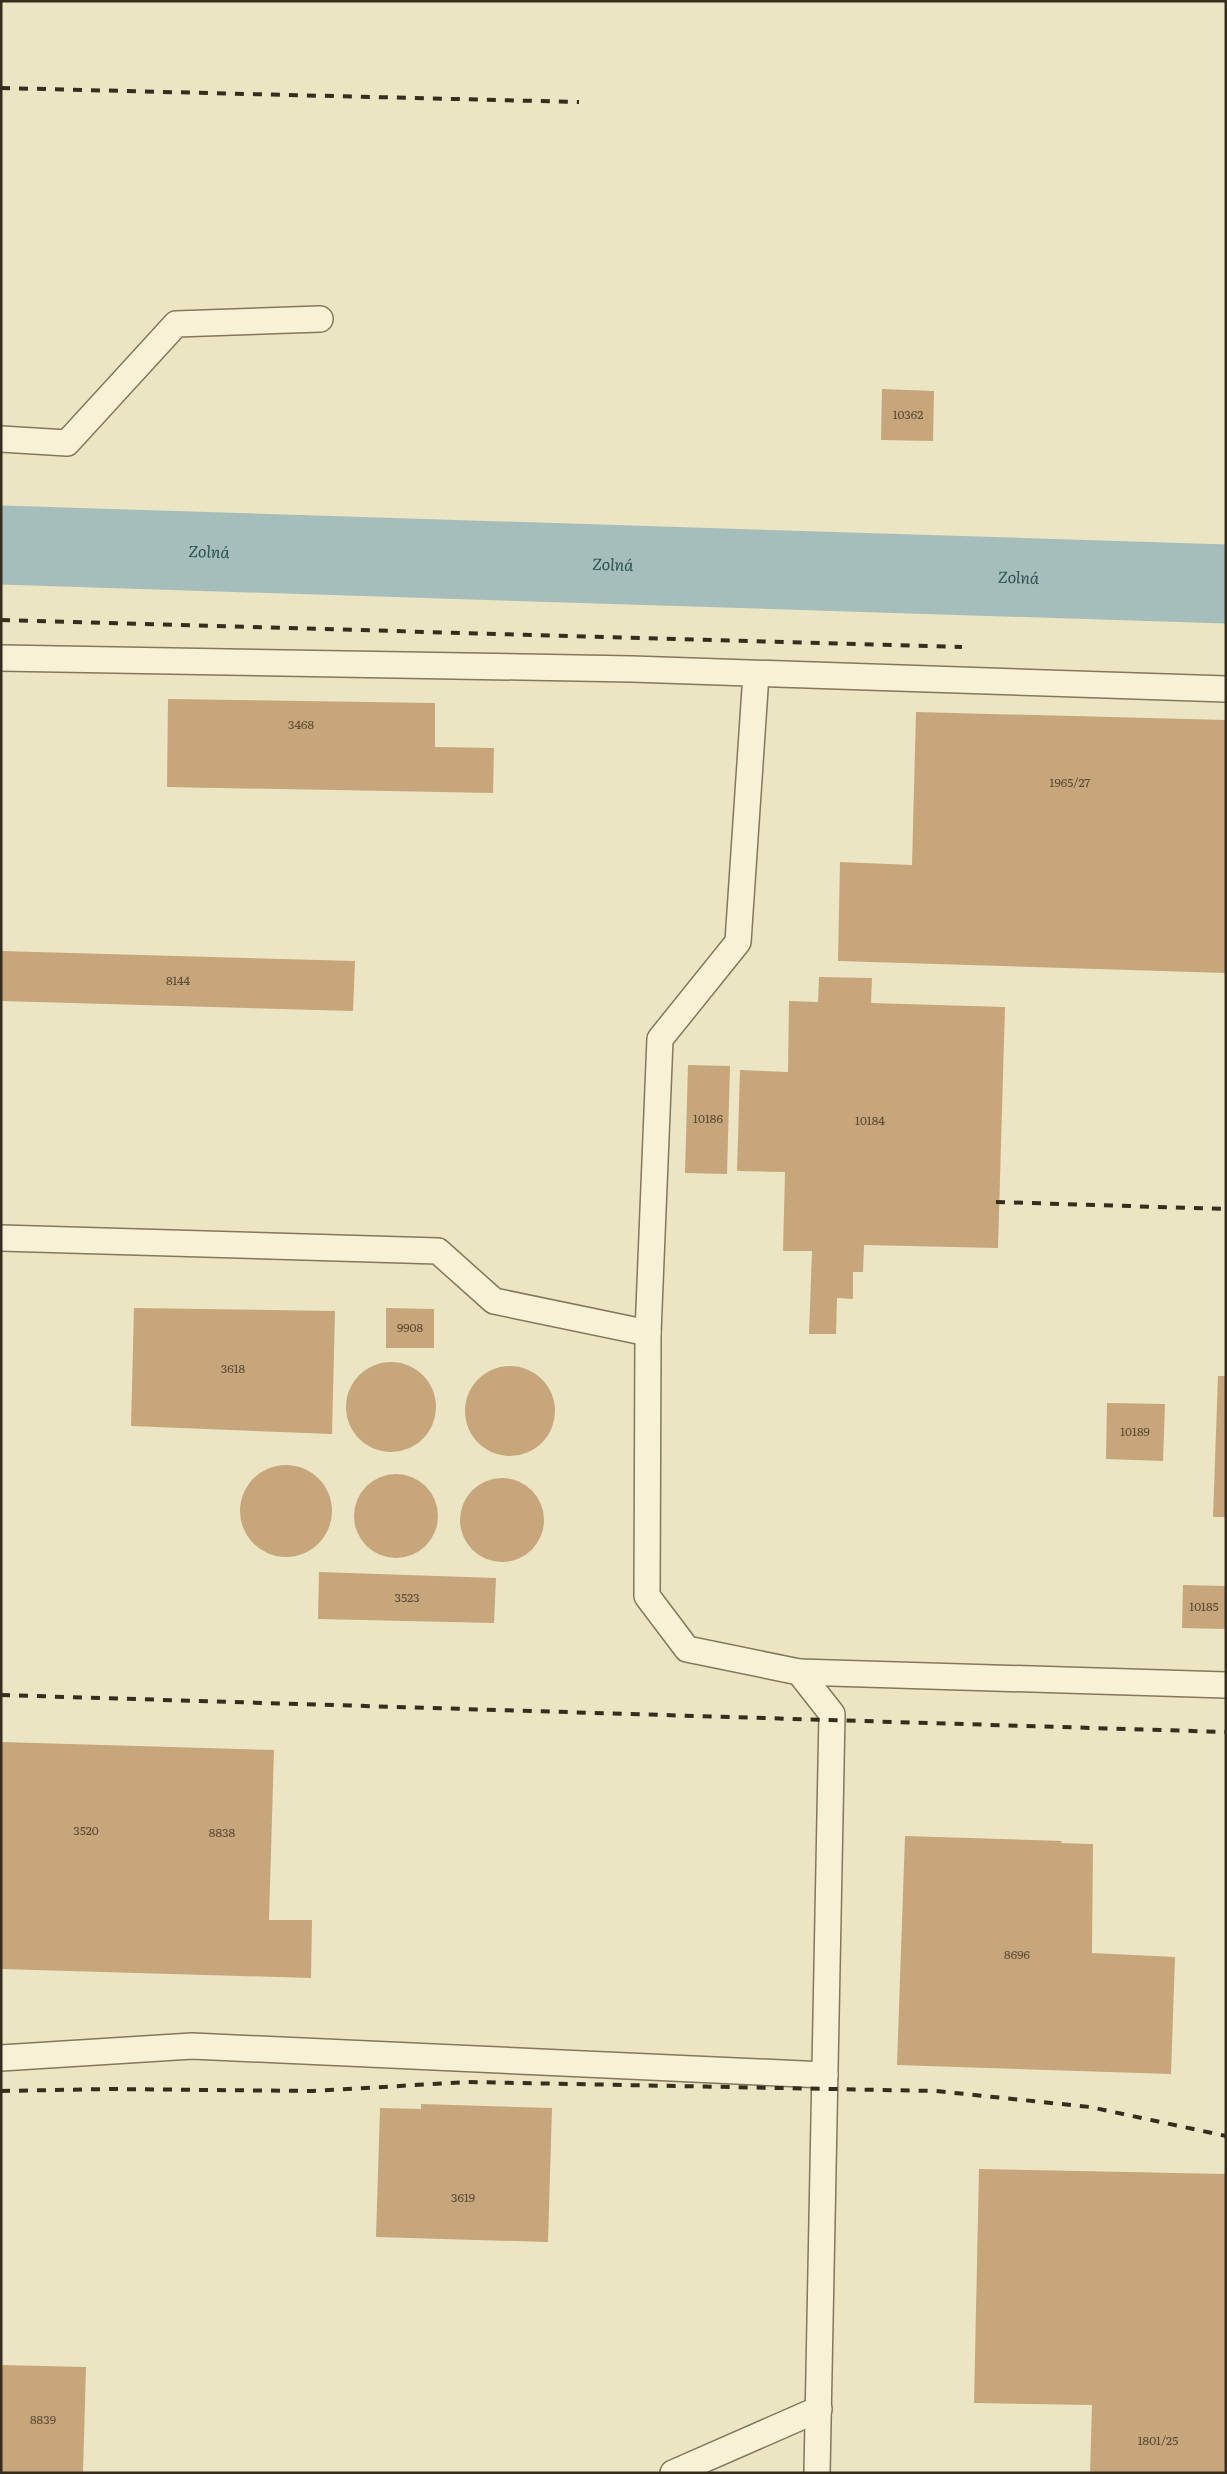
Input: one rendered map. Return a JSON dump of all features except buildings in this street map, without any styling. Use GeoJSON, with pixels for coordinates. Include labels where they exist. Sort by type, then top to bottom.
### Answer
{"type":"FeatureCollection","features":[{"type":"Feature","properties":{"kind":"lane"},"geometry":{"type":"LineString","coordinates":[[1,440],[67,443],[176,324],[320,319]]}},
{"type":"Feature","properties":{"kind":"lane"},"geometry":{"type":"LineString","coordinates":[[1,658],[632,669],[1226,688]]}},
{"type":"Feature","properties":{"kind":"lane"},"geometry":{"type":"LineString","coordinates":[[756,674],[738,942],[660,1039],[648,1333],[647,1596],[687,1649],[799,1672],[1226,1686]]}},
{"type":"Feature","properties":{"kind":"lane"},"geometry":{"type":"LineString","coordinates":[[1,1238],[438,1251],[494,1301],[648,1333]]}},
{"type":"Feature","properties":{"kind":"lane"},"geometry":{"type":"LineString","coordinates":[[799,1672],[832,1714],[817,2473]]}},
{"type":"Feature","properties":{"kind":"lane"},"geometry":{"type":"LineString","coordinates":[[1,2058],[192,2046],[825,2075]]}},
{"type":"Feature","properties":{"kind":"lane"},"geometry":{"type":"LineString","coordinates":[[673,2473],[819,2408]]}},
{"type":"Feature","properties":{"kind":"waterway","name":"Zolná"},"geometry":{"type":"LineString","coordinates":[[1,545],[1226,584]]}},
{"type":"Feature","properties":{"kind":"railway"},"geometry":{"type":"LineString","coordinates":[[1,88],[579,102]]}},
{"type":"Feature","properties":{"kind":"railway"},"geometry":{"type":"LineString","coordinates":[[1,620],[962,647]]}},
{"type":"Feature","properties":{"kind":"railway"},"geometry":{"type":"LineString","coordinates":[[996,1202],[1226,1209]]}},
{"type":"Feature","properties":{"kind":"railway"},"geometry":{"type":"LineString","coordinates":[[1,1695],[1226,1732]]}},
{"type":"Feature","properties":{"kind":"railway"},"geometry":{"type":"LineString","coordinates":[[1,2091],[110,2089],[313,2091],[468,2082],[936,2091],[1090,2107],[1226,2136]]}}]}
